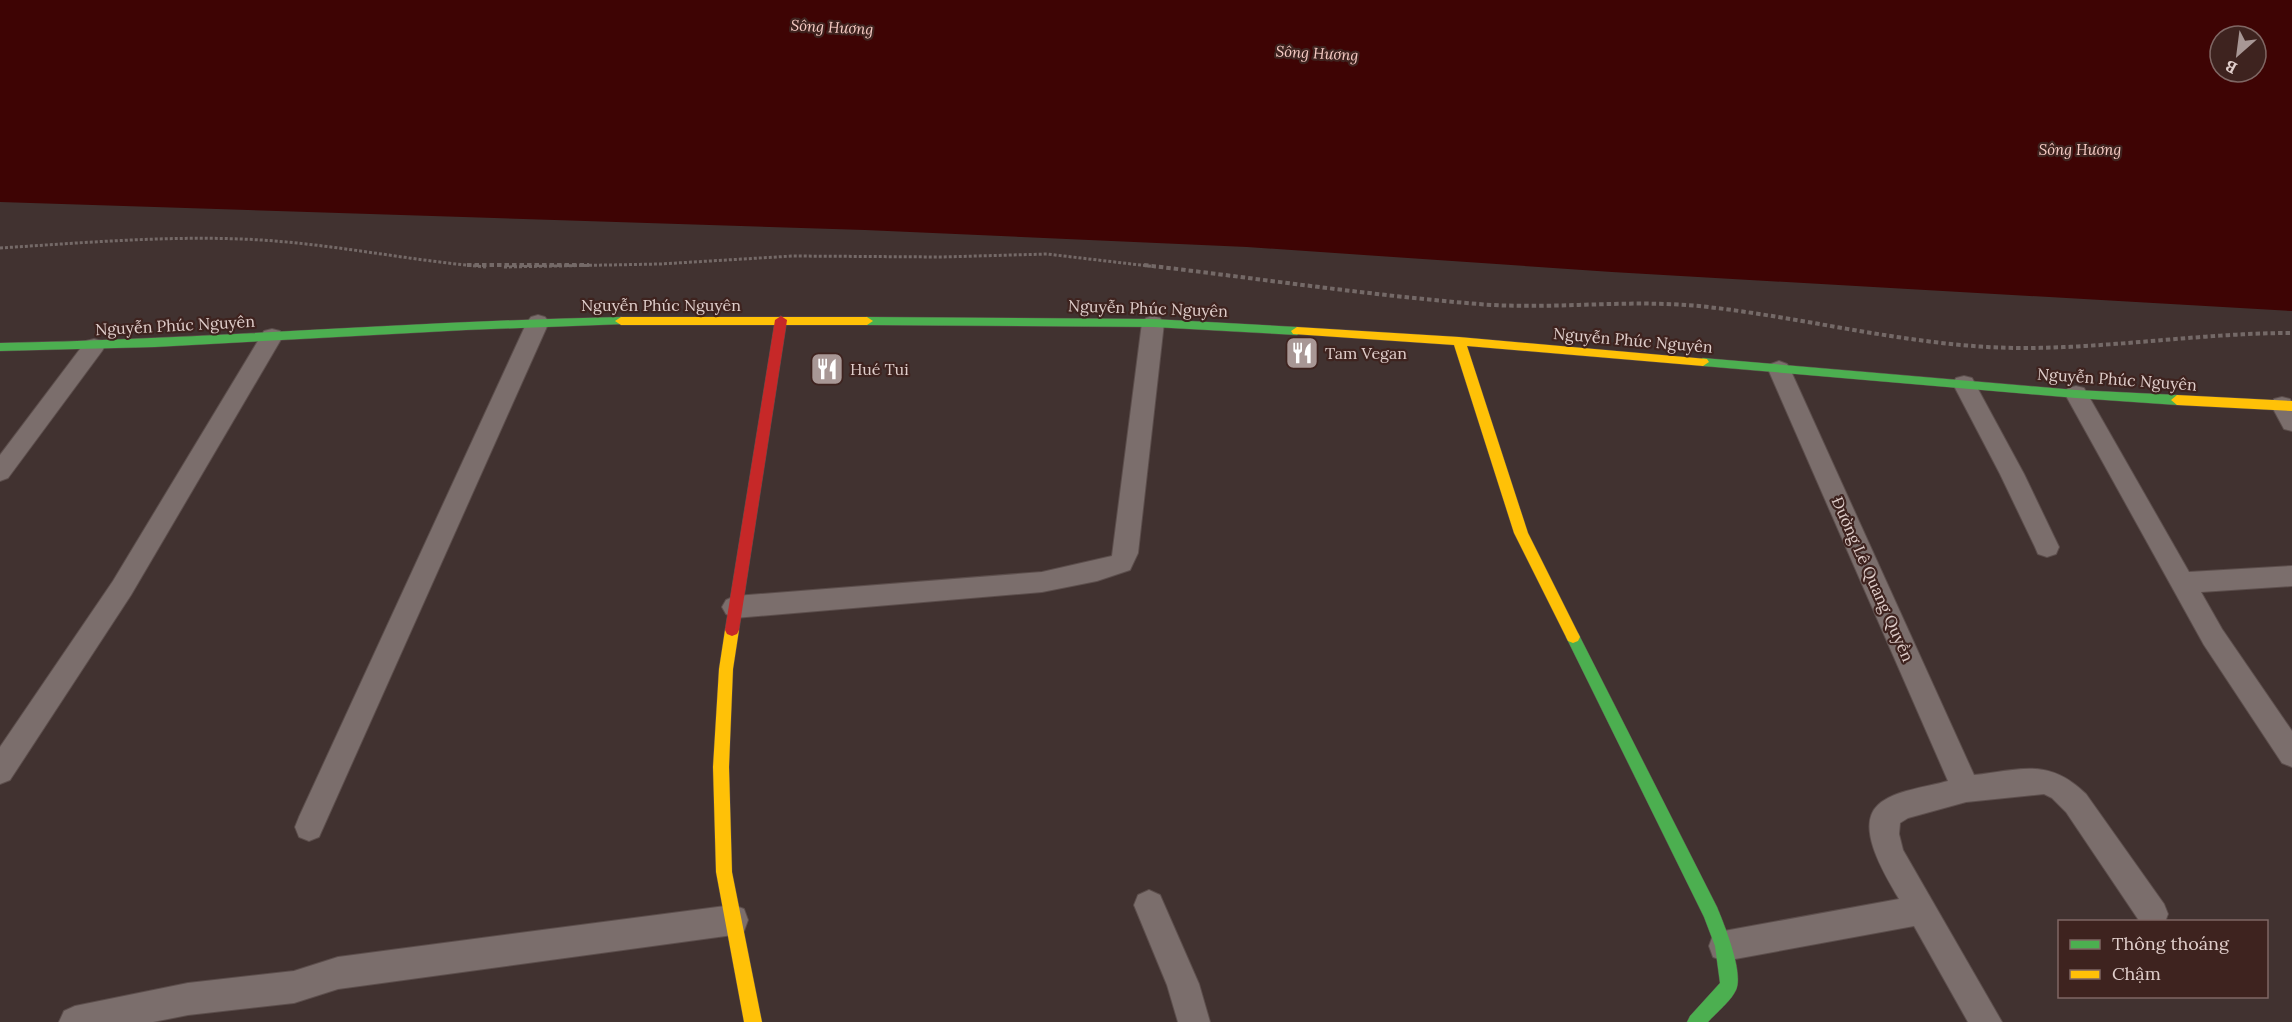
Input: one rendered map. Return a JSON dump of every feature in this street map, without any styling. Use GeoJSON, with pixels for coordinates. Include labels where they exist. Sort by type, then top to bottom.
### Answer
{"type":"FeatureCollection","features":[{"type":"Feature","properties":{"kind":"main road","name":"Nguyễn Phúc Nguyên"},"geometry":{"type":"LineString","coordinates":[[0,347],[94,346],[538,322],[781,320],[1153,323],[1459,341],[2289,411]]}},
{"type":"Feature","properties":{"kind":"main road"},"geometry":{"type":"LineString","coordinates":[[753,1022],[724,872],[721,767],[726,669],[781,320]]}},
{"type":"Feature","properties":{"kind":"main road"},"geometry":{"type":"LineString","coordinates":[[1459,341],[1521,533],[1711,913],[1724,946],[1729,986],[1696,1022]]}},
{"type":"Feature","properties":{"kind":"street"},"geometry":{"type":"LineString","coordinates":[[309,827],[538,322]]}},
{"type":"Feature","properties":{"kind":"street"},"geometry":{"type":"LineString","coordinates":[[735,607],[1042,582],[1097,572],[1121,563],[1126,553],[1153,323]]}},
{"type":"Feature","properties":{"kind":"street"},"geometry":{"type":"LineString","coordinates":[[0,771],[122,588],[272,336]]}},
{"type":"Feature","properties":{"kind":"street"},"geometry":{"type":"LineString","coordinates":[[0,472],[94,346]]}},
{"type":"Feature","properties":{"kind":"street","name":"Đường Lê Quang Quyền"},"geometry":{"type":"LineString","coordinates":[[1779,369],[1966,789]]}},
{"type":"Feature","properties":{"kind":"street"},"geometry":{"type":"LineString","coordinates":[[1964,384],[2047,546]]}},
{"type":"Feature","properties":{"kind":"street"},"geometry":{"type":"LineString","coordinates":[[2076,394],[2213,637],[2292,754]]}},
{"type":"Feature","properties":{"kind":"street"},"geometry":{"type":"LineString","coordinates":[[2181,583],[2292,576]]}},
{"type":"Feature","properties":{"kind":"street"},"geometry":{"type":"LineString","coordinates":[[1986,1022],[1890,855],[1884,834],[1887,815],[1901,807],[1966,789],[2046,781],[2062,789],[2076,803],[2153,914]]}},
{"type":"Feature","properties":{"kind":"street"},"geometry":{"type":"LineString","coordinates":[[1149,904],[1183,984],[1194,1022]]}},
{"type":"Feature","properties":{"kind":"street"},"geometry":{"type":"LineString","coordinates":[[1724,946],[1921,910]]}},
{"type":"Feature","properties":{"kind":"street"},"geometry":{"type":"LineString","coordinates":[[75,1022],[188,999],[294,987],[338,973],[734,920]]}},
{"type":"Feature","properties":{"kind":"path"},"geometry":{"type":"LineString","coordinates":[[0,248],[154,239],[242,239],[370,251],[438,263],[489,267],[660,264],[793,256],[942,257],[1047,254],[1480,304],[1541,305],[1631,302],[1696,306],[1909,340],[1989,347],[2095,347],[2193,336],[2292,333]]}},
{"type":"Feature","properties":{"kind":"water","name":"Sông Hương"},"geometry":{"type":"Polygon","coordinates":[[[0,0],[2292,0],[2292,311],[1612,272],[1247,247],[865,230],[0,202],[0,0]]]}},
{"type":"Feature","properties":{"kind":"traffic: fast"},"geometry":{"type":"LineString","coordinates":[[0,347],[621,321]]}},
{"type":"Feature","properties":{"kind":"traffic: fast"},"geometry":{"type":"LineString","coordinates":[[867,321],[1153,323],[1297,331]]}},
{"type":"Feature","properties":{"kind":"traffic: fast"},"geometry":{"type":"LineString","coordinates":[[1703,362],[2076,394],[2177,400]]}},
{"type":"Feature","properties":{"kind":"traffic: fast"},"geometry":{"type":"LineString","coordinates":[[1573,637],[1711,913],[1724,946],[1729,986],[1696,1022]]}},
{"type":"Feature","properties":{"kind":"traffic: slow"},"geometry":{"type":"LineString","coordinates":[[621,321],[867,321]]}},
{"type":"Feature","properties":{"kind":"traffic: slow"},"geometry":{"type":"LineString","coordinates":[[1297,331],[1459,341],[1703,362]]}},
{"type":"Feature","properties":{"kind":"traffic: slow"},"geometry":{"type":"LineString","coordinates":[[1459,341],[1521,533],[1573,637]]}},
{"type":"Feature","properties":{"kind":"traffic: slow"},"geometry":{"type":"LineString","coordinates":[[2177,400],[2292,406]]}},
{"type":"Feature","properties":{"kind":"traffic: slow"},"geometry":{"type":"LineString","coordinates":[[732,630],[726,669],[721,767],[724,872],[753,1022]]}},
{"type":"Feature","properties":{"kind":"traffic: jam"},"geometry":{"type":"LineString","coordinates":[[732,630],[781,320]]}},
{"type":"Feature","properties":{"kind":"place","name":"Tam Vegan"},"geometry":{"type":"Point","coordinates":[1302,353]}},
{"type":"Feature","properties":{"kind":"place","name":"Hué Tui"},"geometry":{"type":"Point","coordinates":[827,369]}}]}
